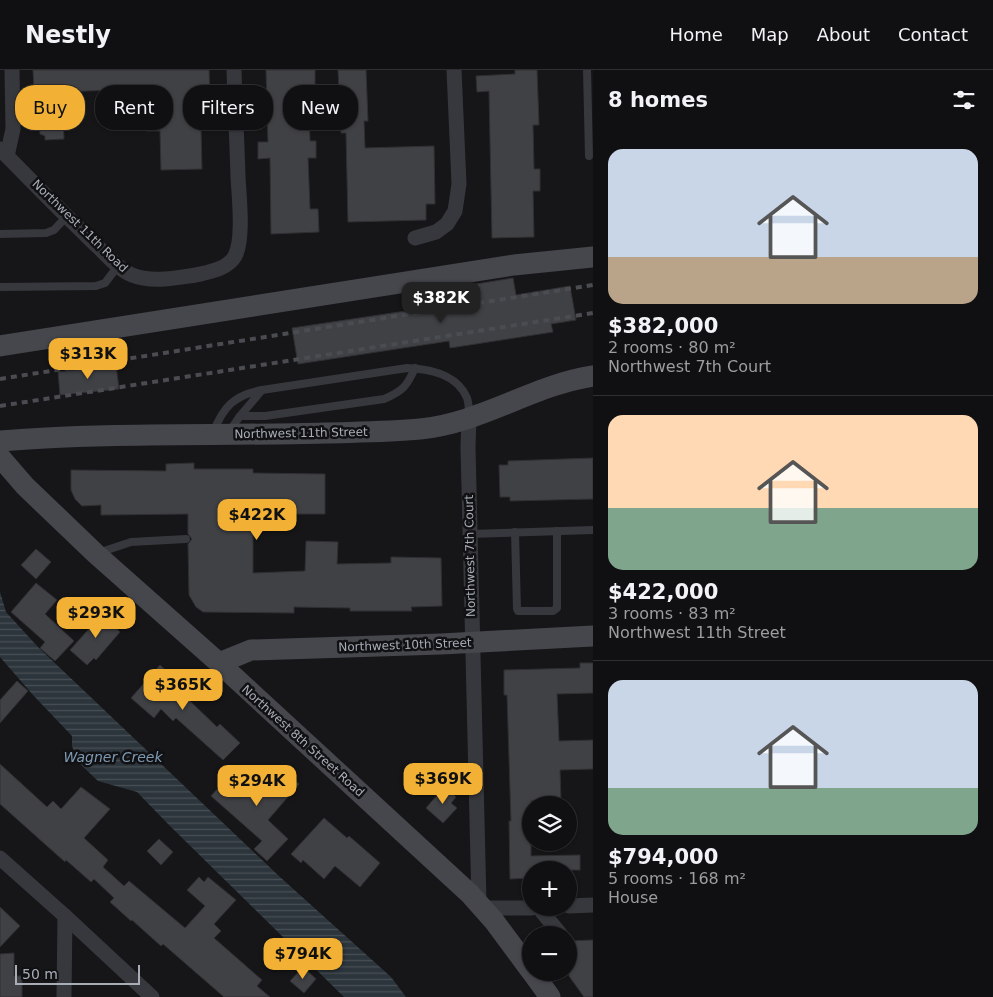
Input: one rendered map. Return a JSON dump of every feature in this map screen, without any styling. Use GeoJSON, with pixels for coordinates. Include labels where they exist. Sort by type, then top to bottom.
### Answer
{"type":"FeatureCollection","features":[{"type":"Feature","properties":{"kind":"street"},"geometry":{"type":"LineString","coordinates":[[3,152],[13,129],[12,70]]}},
{"type":"Feature","properties":{"kind":"street","name":"Northwest 11th Road"},"geometry":{"type":"LineString","coordinates":[[3,152],[66,217],[130,275],[150,279],[168,279],[206,273],[229,264],[236,255],[240,241],[234,70]]}},
{"type":"Feature","properties":{"kind":"street"},"geometry":{"type":"LineString","coordinates":[[415,238],[436,232],[448,224],[455,211],[459,184],[454,70]]}},
{"type":"Feature","properties":{"kind":"street"},"geometry":{"type":"LineString","coordinates":[[0,346],[514,265],[593,256]]}},
{"type":"Feature","properties":{"kind":"street","name":"Northwest 11th Street"},"geometry":{"type":"LineString","coordinates":[[0,441],[67,437],[410,430],[443,426],[469,419],[558,384],[593,376]]}},
{"type":"Feature","properties":{"kind":"street","name":"Northwest 7th Court"},"geometry":{"type":"LineString","coordinates":[[469,419],[472,642],[481,906]]}},
{"type":"Feature","properties":{"kind":"street","name":"Northwest 8th Street Road"},"geometry":{"type":"LineString","coordinates":[[0,457],[25,486],[96,554],[219,663],[452,876],[481,906],[522,959]]}},
{"type":"Feature","properties":{"kind":"street","name":"Northwest 10th Street"},"geometry":{"type":"LineString","coordinates":[[219,663],[251,650],[593,636]]}},
{"type":"Feature","properties":{"kind":"street"},"geometry":{"type":"LineString","coordinates":[[0,858],[152,997]]}},
{"type":"Feature","properties":{"kind":"street"},"geometry":{"type":"LineString","coordinates":[[481,906],[522,908]]}},
{"type":"Feature","properties":{"kind":"street"},"geometry":{"type":"LineString","coordinates":[[577,906],[593,906]]}},
{"type":"Feature","properties":{"kind":"street"},"geometry":{"type":"LineString","coordinates":[[64,997],[65,916]]}},
{"type":"Feature","properties":{"kind":"street"},"geometry":{"type":"LineString","coordinates":[[546,916],[554,926]]}},
{"type":"Feature","properties":{"kind":"street","name":"Northwest 8th Street Road"},"geometry":{"type":"LineString","coordinates":[[538,981],[550,997]]}},
{"type":"Feature","properties":{"kind":"lane"},"geometry":{"type":"LineString","coordinates":[[587,70],[589,156]]}},
{"type":"Feature","properties":{"kind":"lane"},"geometry":{"type":"LineString","coordinates":[[0,234],[46,233],[54,230],[66,217]]}},
{"type":"Feature","properties":{"kind":"lane"},"geometry":{"type":"LineString","coordinates":[[0,288],[96,286],[105,283],[118,266]]}},
{"type":"Feature","properties":{"kind":"lane"},"geometry":{"type":"LineString","coordinates":[[240,416],[265,416],[384,399],[395,394],[408,384],[414,368]]}},
{"type":"Feature","properties":{"kind":"lane"},"geometry":{"type":"LineString","coordinates":[[219,435],[222,412],[242,395],[262,390],[393,369],[423,368],[441,373],[460,386],[468,399],[469,419]]}},
{"type":"Feature","properties":{"kind":"lane"},"geometry":{"type":"LineString","coordinates":[[219,435],[240,416],[262,390]]}},
{"type":"Feature","properties":{"kind":"lane"},"geometry":{"type":"LineString","coordinates":[[470,534],[593,530]]}},
{"type":"Feature","properties":{"kind":"lane"},"geometry":{"type":"LineString","coordinates":[[514,532],[516,609],[518,611],[554,611],[557,608],[557,531]]}},
{"type":"Feature","properties":{"kind":"lane"},"geometry":{"type":"LineString","coordinates":[[96,554],[131,542],[186,539]]}},
{"type":"Feature","properties":{"kind":"water","name":"Wagner Creek"},"geometry":{"type":"Polygon","coordinates":[[[0,592],[6,612],[38,647],[280,877],[391,977],[406,997],[344,997],[137,792],[98,781],[78,762],[72,746],[72,736],[0,657],[0,592]]]}},
{"type":"Feature","properties":{"kind":"building"},"geometry":{"type":"Polygon","coordinates":[[[33,70],[209,70],[210,85],[183,85],[183,130],[201,130],[202,169],[161,170],[160,131],[146,131],[173,130],[173,85],[95,85],[95,91],[85,91],[85,85],[34,85],[33,70]]]}},
{"type":"Feature","properties":{"kind":"building"},"geometry":{"type":"Polygon","coordinates":[[[266,70],[315,70],[315,85],[283,85],[283,130],[310,130],[310,141],[316,141],[316,158],[308,158],[310,209],[318,209],[319,232],[271,234],[270,158],[258,159],[258,142],[268,142],[268,130],[273,130],[273,85],[266,85],[266,70]]]}},
{"type":"Feature","properties":{"kind":"building"},"geometry":{"type":"Polygon","coordinates":[[[338,70],[366,70],[368,121],[364,121],[365,148],[434,146],[435,204],[426,204],[426,220],[348,222],[346,133],[341,133],[341,130],[358,130],[358,85],[339,85],[338,70]]]}},
{"type":"Feature","properties":{"kind":"building"},"geometry":{"type":"Polygon","coordinates":[[[515,70],[537,70],[539,125],[533,125],[534,169],[540,169],[540,191],[533,191],[534,237],[492,238],[489,91],[477,92],[476,76],[515,74],[515,70]]]}},
{"type":"Feature","properties":{"kind":"building"},"geometry":{"type":"Polygon","coordinates":[[[40,130],[64,130],[64,139],[45,140],[45,136],[40,134],[40,130]]]}},
{"type":"Feature","properties":{"kind":"building"},"geometry":{"type":"Polygon","coordinates":[[[513,278],[516,295],[570,286],[576,320],[551,324],[553,332],[450,348],[449,341],[298,364],[292,328],[473,301],[470,285],[513,278]]]}},
{"type":"Feature","properties":{"kind":"building"},"geometry":{"type":"Polygon","coordinates":[[[116,365],[119,389],[60,395],[58,372],[116,365]]]}},
{"type":"Feature","properties":{"kind":"building"},"geometry":{"type":"Polygon","coordinates":[[[593,458],[593,499],[510,501],[510,497],[500,497],[499,465],[508,465],[508,461],[593,458]]]}},
{"type":"Feature","properties":{"kind":"building"},"geometry":{"type":"Polygon","coordinates":[[[194,463],[194,469],[253,469],[253,473],[325,474],[325,514],[253,514],[253,573],[305,571],[306,541],[338,542],[337,564],[391,563],[391,557],[441,558],[442,606],[411,607],[412,611],[350,611],[350,608],[294,607],[294,613],[203,612],[196,607],[189,595],[188,544],[192,539],[188,534],[188,514],[101,515],[101,505],[82,506],[75,499],[71,490],[71,470],[166,471],[166,464],[194,463]]]}},
{"type":"Feature","properties":{"kind":"building"},"geometry":{"type":"Polygon","coordinates":[[[36,549],[51,562],[36,579],[21,565],[36,549]]]}},
{"type":"Feature","properties":{"kind":"building"},"geometry":{"type":"Polygon","coordinates":[[[36,583],[57,600],[45,614],[74,641],[55,661],[40,648],[45,642],[11,612],[36,583]]]}},
{"type":"Feature","properties":{"kind":"building"},"geometry":{"type":"Polygon","coordinates":[[[105,611],[118,622],[114,626],[120,632],[96,660],[94,658],[87,665],[70,650],[105,611]]]}},
{"type":"Feature","properties":{"kind":"building"},"geometry":{"type":"Polygon","coordinates":[[[580,663],[593,663],[593,693],[557,694],[559,741],[593,740],[593,769],[560,770],[561,796],[522,796],[522,851],[531,851],[531,856],[580,855],[580,870],[577,870],[577,861],[522,861],[522,878],[510,879],[509,821],[511,821],[507,695],[504,695],[504,670],[580,668],[580,663]]]}},
{"type":"Feature","properties":{"kind":"building"},"geometry":{"type":"Polygon","coordinates":[[[160,665],[195,697],[190,701],[217,727],[220,724],[240,743],[223,760],[176,718],[173,721],[161,709],[154,718],[131,698],[160,665]]]}},
{"type":"Feature","properties":{"kind":"building"},"geometry":{"type":"Polygon","coordinates":[[[17,681],[28,691],[0,723],[0,700],[17,681]]]}},
{"type":"Feature","properties":{"kind":"building"},"geometry":{"type":"Polygon","coordinates":[[[0,764],[47,807],[53,801],[61,809],[81,787],[110,809],[84,838],[108,860],[103,867],[124,886],[129,881],[185,928],[205,906],[187,890],[199,877],[204,882],[208,877],[236,900],[214,924],[221,931],[214,938],[262,980],[257,986],[270,997],[224,997],[163,944],[161,946],[131,921],[110,902],[114,898],[94,879],[91,882],[66,860],[65,862],[0,804],[0,764]]]}},
{"type":"Feature","properties":{"kind":"building"},"geometry":{"type":"Polygon","coordinates":[[[236,768],[264,792],[283,771],[299,784],[268,820],[288,839],[267,861],[254,849],[262,841],[211,796],[236,768]]]}},
{"type":"Feature","properties":{"kind":"building"},"geometry":{"type":"Polygon","coordinates":[[[445,786],[456,797],[451,803],[457,808],[443,823],[426,808],[445,786]]]}},
{"type":"Feature","properties":{"kind":"building"},"geometry":{"type":"Polygon","coordinates":[[[324,818],[347,838],[349,836],[380,863],[360,887],[335,866],[324,879],[303,860],[301,863],[291,854],[324,818]]]}},
{"type":"Feature","properties":{"kind":"building"},"geometry":{"type":"Polygon","coordinates":[[[159,839],[173,852],[161,865],[147,851],[159,839]]]}},
{"type":"Feature","properties":{"kind":"building"},"geometry":{"type":"Polygon","coordinates":[[[0,907],[20,926],[0,947],[0,907]]]}},
{"type":"Feature","properties":{"kind":"building"},"geometry":{"type":"Polygon","coordinates":[[[593,940],[593,997],[584,997],[573,981],[577,981],[577,941],[593,940]]]}},
{"type":"Feature","properties":{"kind":"building"},"geometry":{"type":"Polygon","coordinates":[[[14,953],[14,976],[22,976],[22,997],[0,997],[0,954],[14,953]]]}},
{"type":"Feature","properties":{"kind":"building"},"geometry":{"type":"Polygon","coordinates":[[[303,967],[316,979],[304,993],[290,981],[303,967]]]}},
{"type":"Feature","properties":{"kind":"railway"},"geometry":{"type":"LineString","coordinates":[[0,379],[593,285]]}},
{"type":"Feature","properties":{"kind":"railway"},"geometry":{"type":"LineString","coordinates":[[0,406],[593,313]]}}]}
